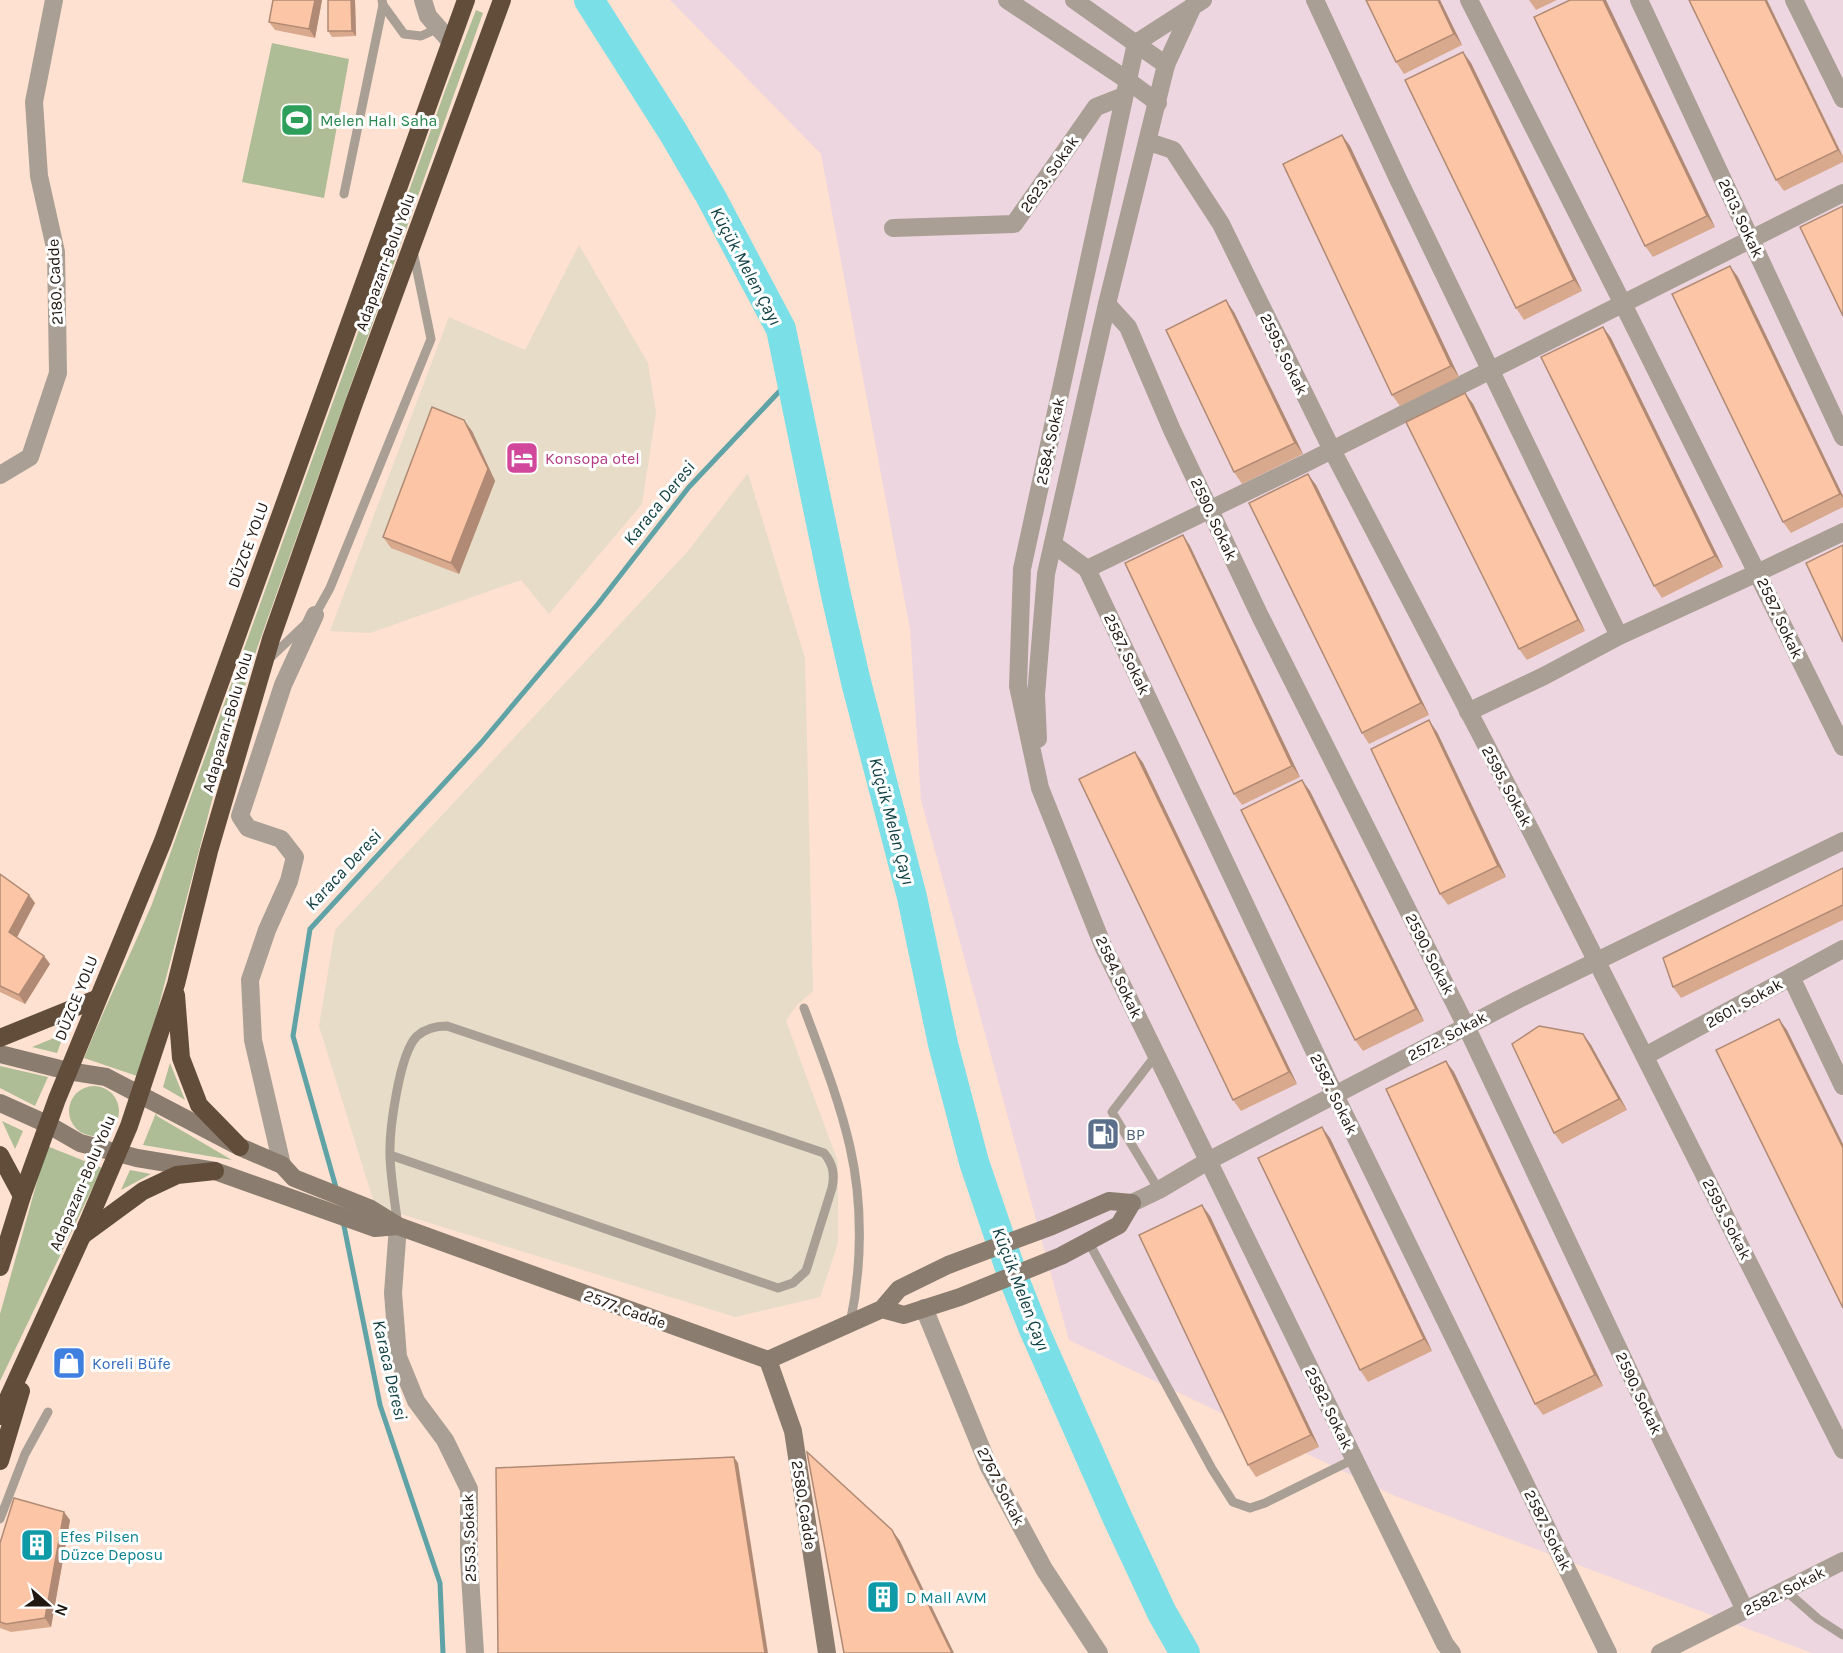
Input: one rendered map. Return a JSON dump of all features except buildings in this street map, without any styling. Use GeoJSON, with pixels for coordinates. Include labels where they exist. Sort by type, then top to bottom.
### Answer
{"type":"FeatureCollection","features":[{"type":"Feature","properties":{"kind":"highway","name":"Adapazarı-Bolu Yolu"},"geometry":{"type":"LineString","coordinates":[[0,1416],[129,1126],[176,984],[209,851],[264,664],[353,406],[502,0]]}},
{"type":"Feature","properties":{"kind":"highway","name":"DÜZCE YOLU"},"geometry":{"type":"LineString","coordinates":[[0,1267],[22,1196],[57,1099],[96,999],[163,841],[444,34],[463,8]]}},
{"type":"Feature","properties":{"kind":"highway"},"geometry":{"type":"LineString","coordinates":[[176,984],[181,1058],[184,1068],[199,1105],[240,1147]]}},
{"type":"Feature","properties":{"kind":"highway"},"geometry":{"type":"LineString","coordinates":[[0,1038],[96,999]]}},
{"type":"Feature","properties":{"kind":"highway"},"geometry":{"type":"LineString","coordinates":[[0,1155],[22,1196]]}},
{"type":"Feature","properties":{"kind":"highway"},"geometry":{"type":"LineString","coordinates":[[82,1236],[143,1191],[177,1175],[215,1171]]}},
{"type":"Feature","properties":{"kind":"highway"},"geometry":{"type":"LineString","coordinates":[[0,1461],[38,1332]]}},
{"type":"Feature","properties":{"kind":"street","name":"2180. Cadde"},"geometry":{"type":"LineString","coordinates":[[0,475],[30,457],[58,373],[56,252],[39,176],[34,102],[54,0]]}},
{"type":"Feature","properties":{"kind":"street"},"geometry":{"type":"LineString","coordinates":[[423,0],[428,16],[444,34]]}},
{"type":"Feature","properties":{"kind":"street"},"geometry":{"type":"LineString","coordinates":[[1007,0],[1125,88],[1158,103]]}},
{"type":"Feature","properties":{"kind":"street"},"geometry":{"type":"LineString","coordinates":[[1074,0],[1166,65]]}},
{"type":"Feature","properties":{"kind":"street"},"geometry":{"type":"LineString","coordinates":[[1315,0],[1398,178],[1619,636]]}},
{"type":"Feature","properties":{"kind":"street"},"geometry":{"type":"LineString","coordinates":[[1468,712],[1544,676],[1619,636],[1756,573],[1469,0]]}},
{"type":"Feature","properties":{"kind":"street","name":"2613. Sokak"},"geometry":{"type":"LineString","coordinates":[[1639,0],[1843,437]]}},
{"type":"Feature","properties":{"kind":"street"},"geometry":{"type":"LineString","coordinates":[[1794,0],[1843,99]]}},
{"type":"Feature","properties":{"kind":"street"},"geometry":{"type":"LineString","coordinates":[[1136,43],[1198,3]]}},
{"type":"Feature","properties":{"kind":"street","name":"2584. Sokak"},"geometry":{"type":"LineString","coordinates":[[1040,788],[1036,695],[1046,574],[1107,304],[1149,142],[1166,65],[1198,3]]}},
{"type":"Feature","properties":{"kind":"street","name":"2584. Sokak"},"geometry":{"type":"LineString","coordinates":[[1136,43],[1022,569],[1018,686],[1040,788],[1103,946],[1208,1161]]}},
{"type":"Feature","properties":{"kind":"street","name":"2623. Sokak"},"geometry":{"type":"LineString","coordinates":[[893,228],[1014,224],[1096,107],[1125,88]]}},
{"type":"Feature","properties":{"kind":"street","name":"2595. Sokak"},"geometry":{"type":"LineString","coordinates":[[1149,142],[1173,150],[1221,224],[1332,450],[1532,832],[1843,1450]]}},
{"type":"Feature","properties":{"kind":"street"},"geometry":{"type":"LineString","coordinates":[[1087,569],[1332,450],[1843,193]]}},
{"type":"Feature","properties":{"kind":"street","name":"2590. Sokak"},"geometry":{"type":"LineString","coordinates":[[1107,304],[1128,327],[1172,430],[1265,627],[1466,1026],[1662,1441],[1745,1610]]}},
{"type":"Feature","properties":{"kind":"street","name":"2587. Sokak"},"geometry":{"type":"LineString","coordinates":[[1843,532],[1756,573],[1843,747]]}},
{"type":"Feature","properties":{"kind":"street","name":"2587. Sokak"},"geometry":{"type":"LineString","coordinates":[[1053,544],[1087,569],[1335,1095],[1608,1653]]}},
{"type":"Feature","properties":{"kind":"street"},"geometry":{"type":"LineString","coordinates":[[288,1171],[253,1040],[249,980],[267,930],[289,882],[295,856],[281,839],[248,828],[240,816],[283,685],[315,615]]}},
{"type":"Feature","properties":{"kind":"street","name":"2572. Sokak"},"geometry":{"type":"LineString","coordinates":[[882,1309],[898,1289],[948,1265],[1052,1226],[1109,1201],[1132,1203],[1159,1190],[1208,1161],[1466,1026],[1843,841]]}},
{"type":"Feature","properties":{"kind":"street","name":"2601. Sokak"},"geometry":{"type":"LineString","coordinates":[[1645,1056],[1843,949]]}},
{"type":"Feature","properties":{"kind":"street"},"geometry":{"type":"LineString","coordinates":[[1791,977],[1843,1086]]}},
{"type":"Feature","properties":{"kind":"street"},"geometry":{"type":"LineString","coordinates":[[0,1054],[68,1071],[106,1077],[288,1171],[369,1208],[398,1226]]}},
{"type":"Feature","properties":{"kind":"street"},"geometry":{"type":"LineString","coordinates":[[0,1103],[48,1124],[80,1143],[117,1153],[215,1171],[375,1228],[398,1226]]}},
{"type":"Feature","properties":{"kind":"street","name":"2582. Sokak"},"geometry":{"type":"LineString","coordinates":[[1208,1161],[1445,1644],[1452,1653]]}},
{"type":"Feature","properties":{"kind":"street"},"geometry":{"type":"LineString","coordinates":[[768,1360],[882,1309],[904,1315],[960,1297],[1061,1256],[1119,1225],[1132,1203]]}},
{"type":"Feature","properties":{"kind":"street","name":"2577. Cadde"},"geometry":{"type":"LineString","coordinates":[[398,1226],[768,1360]]}},
{"type":"Feature","properties":{"kind":"street","name":"2553. Sokak"},"geometry":{"type":"LineString","coordinates":[[398,1226],[393,1293],[398,1357],[417,1401],[446,1440],[469,1490],[475,1653]]}},
{"type":"Feature","properties":{"kind":"street","name":"2767. Sokak"},"geometry":{"type":"LineString","coordinates":[[924,1308],[989,1467],[1044,1569],[1100,1653]]}},
{"type":"Feature","properties":{"kind":"street","name":"2580. Cadde"},"geometry":{"type":"LineString","coordinates":[[768,1360],[792,1431],[827,1653]]}},
{"type":"Feature","properties":{"kind":"street","name":"2582. Sokak"},"geometry":{"type":"LineString","coordinates":[[1660,1653],[1680,1649],[1745,1610],[1843,1561]]}},
{"type":"Feature","properties":{"kind":"lane"},"geometry":{"type":"LineString","coordinates":[[382,2],[404,34],[421,36],[444,34]]}},
{"type":"Feature","properties":{"kind":"lane"},"geometry":{"type":"LineString","coordinates":[[344,194],[382,2]]}},
{"type":"Feature","properties":{"kind":"lane"},"geometry":{"type":"LineString","coordinates":[[264,664],[315,615],[342,558],[431,339],[412,245]]}},
{"type":"Feature","properties":{"kind":"lane"},"geometry":{"type":"LineString","coordinates":[[804,1008],[835,1093],[850,1147],[858,1193],[858,1262],[850,1324]]}},
{"type":"Feature","properties":{"kind":"lane"},"geometry":{"type":"LineString","coordinates":[[390,1155],[778,1288],[793,1283],[806,1271],[832,1188],[834,1174],[829,1159],[824,1153],[447,1026],[432,1028],[418,1035],[409,1048],[393,1112],[390,1155],[398,1226]]}},
{"type":"Feature","properties":{"kind":"lane"},"geometry":{"type":"LineString","coordinates":[[1156,1055],[1112,1112],[1159,1190]]}},
{"type":"Feature","properties":{"kind":"lane"},"geometry":{"type":"LineString","coordinates":[[1088,1241],[1212,1469],[1233,1502],[1250,1508],[1265,1503],[1354,1459]]}},
{"type":"Feature","properties":{"kind":"lane"},"geometry":{"type":"LineString","coordinates":[[0,1519],[25,1454],[48,1412]]}},
{"type":"Feature","properties":{"kind":"lane"},"geometry":{"type":"LineString","coordinates":[[1785,1590],[1818,1619],[1843,1635]]}},
{"type":"Feature","properties":{"kind":"shaded area"},"geometry":{"type":"Polygon","coordinates":[[[670,0],[1843,0],[1843,1653],[1812,1653],[1395,1496],[1069,1340],[921,800],[910,629],[821,154],[670,0]]]}},
{"type":"Feature","properties":{"kind":"shaded area","name":"Konsopa otel"},"geometry":{"type":"Polygon","coordinates":[[[579,245],[648,363],[656,413],[642,504],[549,614],[521,580],[370,633],[330,631],[449,317],[525,350],[579,245]]]}},
{"type":"Feature","properties":{"kind":"shaded area"},"geometry":{"type":"Polygon","coordinates":[[[748,473],[805,658],[813,991],[796,1006],[786,1021],[838,1162],[838,1243],[820,1297],[735,1317],[375,1206],[319,1026],[335,930],[688,551],[748,473]]]}},
{"type":"Feature","properties":{"kind":"green space"},"geometry":{"type":"Polygon","coordinates":[[[476,10],[483,13],[254,657],[224,754],[158,1009],[137,1076],[84,1058],[152,904],[476,10]]]}},
{"type":"Feature","properties":{"kind":"green space","name":"Melen Halı Saha"},"geometry":{"type":"Polygon","coordinates":[[[272,43],[349,59],[324,198],[242,182],[272,43]]]}},
{"type":"Feature","properties":{"kind":"green space"},"geometry":{"type":"Polygon","coordinates":[[[64,1034],[57,1053],[32,1047],[64,1034]]]}},
{"type":"Feature","properties":{"kind":"green space"},"geometry":{"type":"Polygon","coordinates":[[[170,1063],[185,1100],[163,1087],[170,1063]]]}},
{"type":"Feature","properties":{"kind":"green space"},"geometry":{"type":"Polygon","coordinates":[[[0,1066],[48,1077],[35,1106],[0,1088],[0,1066]]]}},
{"type":"Feature","properties":{"kind":"green space"},"geometry":{"type":"Polygon","coordinates":[[[94,1086],[103,1088],[114,1097],[119,1111],[117,1120],[108,1131],[94,1136],[85,1134],[74,1125],[69,1111],[71,1102],[80,1091],[94,1086]]]}},
{"type":"Feature","properties":{"kind":"green space"},"geometry":{"type":"Polygon","coordinates":[[[156,1113],[157,1116],[232,1160],[143,1145],[156,1113]]]}},
{"type":"Feature","properties":{"kind":"green space"},"geometry":{"type":"Polygon","coordinates":[[[2,1121],[23,1131],[15,1149],[2,1121]]]}},
{"type":"Feature","properties":{"kind":"green space"},"geometry":{"type":"Polygon","coordinates":[[[47,1146],[102,1168],[0,1381],[0,1314],[47,1146]]]}},
{"type":"Feature","properties":{"kind":"green space"},"geometry":{"type":"Polygon","coordinates":[[[130,1170],[151,1174],[121,1190],[130,1170]]]}},
{"type":"Feature","properties":{"kind":"waterway","name":"Küçük Melen Çayı"},"geometry":{"type":"LineString","coordinates":[[589,0],[673,132],[711,197],[781,329],[856,682],[912,897],[943,1044],[974,1162],[1012,1274],[1033,1327],[1118,1519],[1162,1613],[1185,1653]]}},
{"type":"Feature","properties":{"kind":"waterway","name":"Karaca Deresi"},"geometry":{"type":"LineString","coordinates":[[337,1191],[293,1036],[310,929],[481,743],[598,604],[689,487],[792,378]]}},
{"type":"Feature","properties":{"kind":"waterway","name":"Karaca Deresi"},"geometry":{"type":"LineString","coordinates":[[343,1221],[380,1405],[440,1583],[443,1653]]}},
{"type":"Feature","properties":{"kind":"place","name":"Melen Halı Saha"},"geometry":{"type":"Point","coordinates":[297,120]}},
{"type":"Feature","properties":{"kind":"place","name":"Konsopa otel"},"geometry":{"type":"Point","coordinates":[522,458]}},
{"type":"Feature","properties":{"kind":"place","name":"BP"},"geometry":{"type":"Point","coordinates":[1103,1134]}},
{"type":"Feature","properties":{"kind":"place","name":"Koreli Büfe"},"geometry":{"type":"Point","coordinates":[69,1363]}},
{"type":"Feature","properties":{"kind":"place","name":"Efes Pilsen Düzce Deposu"},"geometry":{"type":"Point","coordinates":[37,1545]}},
{"type":"Feature","properties":{"kind":"place","name":"D Mall AVM"},"geometry":{"type":"Point","coordinates":[883,1597]}}]}
